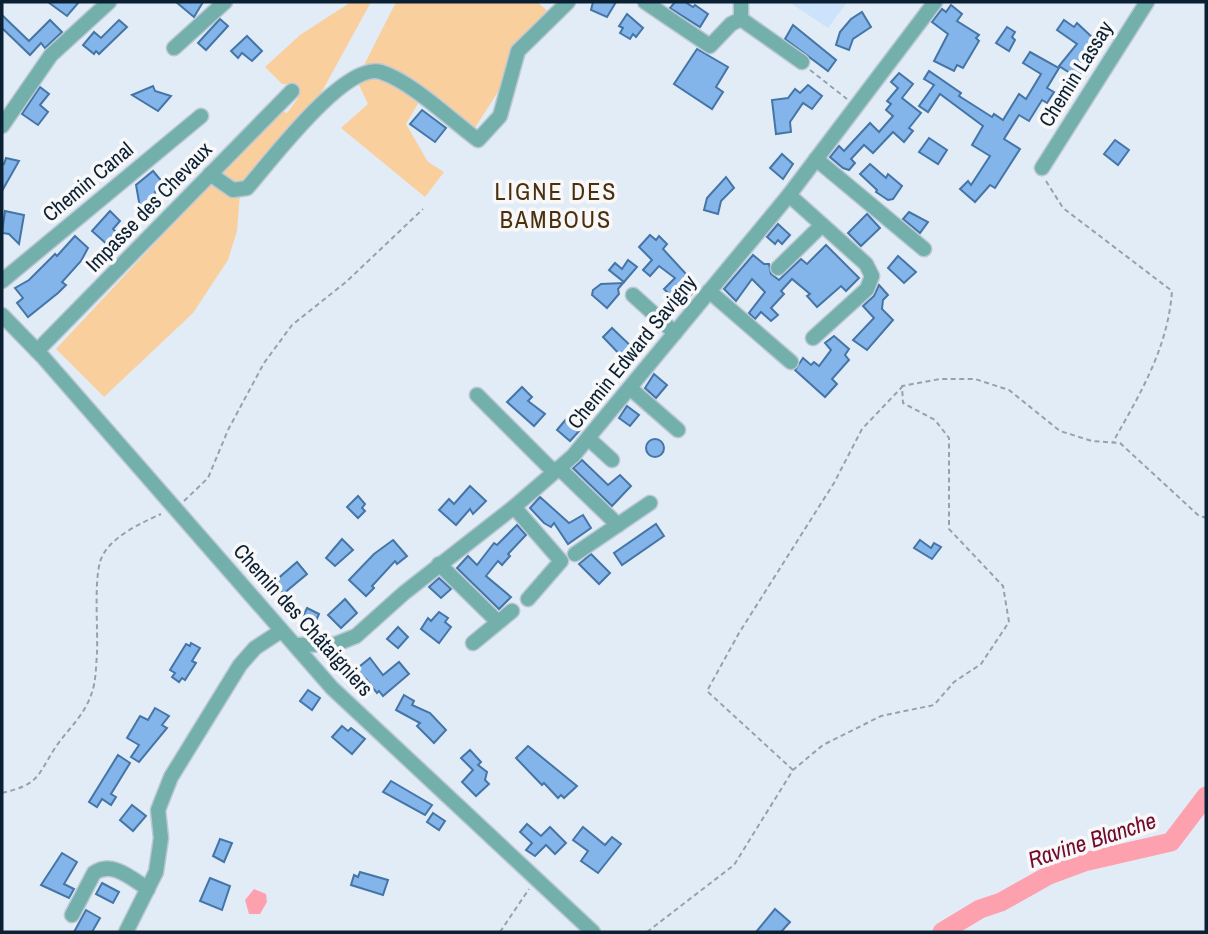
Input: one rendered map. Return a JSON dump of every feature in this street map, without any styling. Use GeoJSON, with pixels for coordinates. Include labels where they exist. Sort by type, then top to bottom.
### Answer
{"type":"FeatureCollection","features":[{"type":"Feature","properties":{"kind":"street"},"geometry":{"type":"LineString","coordinates":[[2,126],[51,55],[109,2]]}},
{"type":"Feature","properties":{"kind":"street"},"geometry":{"type":"LineString","coordinates":[[174,48],[225,2]]}},
{"type":"Feature","properties":{"kind":"street"},"geometry":{"type":"LineString","coordinates":[[645,2],[710,46],[731,24],[741,19]]}},
{"type":"Feature","properties":{"kind":"street"},"geometry":{"type":"LineString","coordinates":[[741,2],[741,19]]}},
{"type":"Feature","properties":{"kind":"street","name":"Chemin Edward Savigny"},"geometry":{"type":"LineString","coordinates":[[296,645],[327,645],[350,640],[439,564],[514,507],[589,439],[789,195],[935,2]]}},
{"type":"Feature","properties":{"kind":"street","name":"Chemin Lassay"},"geometry":{"type":"LineString","coordinates":[[1042,169],[1147,2]]}},
{"type":"Feature","properties":{"kind":"street"},"geometry":{"type":"LineString","coordinates":[[210,174],[233,190],[247,188],[330,96],[368,71],[379,71],[397,79],[478,140],[500,116],[510,71],[518,51],[566,4]]}},
{"type":"Feature","properties":{"kind":"street"},"geometry":{"type":"LineString","coordinates":[[741,19],[802,62]]}},
{"type":"Feature","properties":{"kind":"street","name":"Impasse des Chevaux"},"geometry":{"type":"LineString","coordinates":[[37,351],[292,91]]}},
{"type":"Feature","properties":{"kind":"street","name":"Chemin Canal"},"geometry":{"type":"LineString","coordinates":[[2,281],[201,116]]}},
{"type":"Feature","properties":{"kind":"street"},"geometry":{"type":"LineString","coordinates":[[816,159],[924,249]]}},
{"type":"Feature","properties":{"kind":"street"},"geometry":{"type":"LineString","coordinates":[[789,195],[866,264],[872,276],[867,289],[813,338]]}},
{"type":"Feature","properties":{"kind":"street"},"geometry":{"type":"LineString","coordinates":[[778,268],[822,225]]}},
{"type":"Feature","properties":{"kind":"street"},"geometry":{"type":"LineString","coordinates":[[709,291],[791,362]]}},
{"type":"Feature","properties":{"kind":"street"},"geometry":{"type":"LineString","coordinates":[[633,295],[675,333]]}},
{"type":"Feature","properties":{"kind":"street","name":"Chemin des Châtaigniers"},"geometry":{"type":"LineString","coordinates":[[2,316],[37,351],[281,631],[342,697],[593,932]]}},
{"type":"Feature","properties":{"kind":"street"},"geometry":{"type":"LineString","coordinates":[[631,388],[678,430]]}},
{"type":"Feature","properties":{"kind":"street"},"geometry":{"type":"LineString","coordinates":[[477,395],[618,525]]}},
{"type":"Feature","properties":{"kind":"street"},"geometry":{"type":"LineString","coordinates":[[589,439],[612,460]]}},
{"type":"Feature","properties":{"kind":"street"},"geometry":{"type":"LineString","coordinates":[[575,554],[650,503]]}},
{"type":"Feature","properties":{"kind":"street"},"geometry":{"type":"LineString","coordinates":[[514,507],[561,561],[528,599]]}},
{"type":"Feature","properties":{"kind":"street"},"geometry":{"type":"LineString","coordinates":[[439,564],[498,622]]}},
{"type":"Feature","properties":{"kind":"street"},"geometry":{"type":"LineString","coordinates":[[472,643],[512,611]]}},
{"type":"Feature","properties":{"kind":"street"},"geometry":{"type":"LineString","coordinates":[[126,932],[148,889],[160,855],[158,810],[171,777],[240,665],[255,648],[281,631]]}},
{"type":"Feature","properties":{"kind":"street"},"geometry":{"type":"LineString","coordinates":[[72,915],[94,873],[101,868],[115,869],[148,889]]}},
{"type":"Feature","properties":{"kind":"path"},"geometry":{"type":"LineString","coordinates":[[802,62],[858,106]]}},
{"type":"Feature","properties":{"kind":"path"},"geometry":{"type":"LineString","coordinates":[[1042,169],[1047,185],[1063,208],[1172,291],[1169,325],[1146,384],[1112,443]]}},
{"type":"Feature","properties":{"kind":"path"},"geometry":{"type":"LineString","coordinates":[[2,793],[23,788],[40,776],[92,694],[96,667],[100,562],[111,544],[143,522],[176,508],[208,478],[228,430],[258,375],[292,325],[346,282],[423,209]]}},
{"type":"Feature","properties":{"kind":"path"},"geometry":{"type":"LineString","coordinates":[[793,770],[707,691],[738,633],[834,483],[862,429],[902,386],[940,379],[975,379],[1009,390],[1060,431],[1092,441],[1120,443],[1198,515],[1206,518]]}},
{"type":"Feature","properties":{"kind":"path"},"geometry":{"type":"LineString","coordinates":[[647,932],[734,865],[793,770],[824,746],[881,716],[934,705],[954,682],[981,664],[1009,622],[1003,586],[949,528],[949,439],[935,420],[903,403],[902,386]]}},
{"type":"Feature","properties":{"kind":"path"},"geometry":{"type":"LineString","coordinates":[[500,932],[536,879]]}},
{"type":"Feature","properties":{"kind":"shaded area"},"geometry":{"type":"Polygon","coordinates":[[[351,2],[371,2],[320,95],[301,123],[240,194],[237,231],[228,260],[193,313],[104,397],[56,349],[279,110],[287,113],[298,98],[294,84],[282,84],[265,67],[300,35],[351,2]]]}},
{"type":"Feature","properties":{"kind":"shaded area"},"geometry":{"type":"Polygon","coordinates":[[[396,2],[537,2],[549,12],[473,131],[423,95],[406,124],[428,162],[444,172],[425,197],[341,128],[368,104],[359,85],[362,69],[396,2]]]}},
{"type":"Feature","properties":{"kind":"shaded area"},"geometry":{"type":"Polygon","coordinates":[[[789,2],[847,2],[828,28],[789,2]]]}},
{"type":"Feature","properties":{"kind":"shaded area"},"geometry":{"type":"Polygon","coordinates":[[[254,889],[266,894],[267,902],[260,914],[249,914],[245,900],[254,889]]]}},
{"type":"Feature","properties":{"kind":"building"},"geometry":{"type":"Polygon","coordinates":[[[48,2],[79,2],[67,16],[48,2]]]}},
{"type":"Feature","properties":{"kind":"building"},"geometry":{"type":"Polygon","coordinates":[[[176,2],[203,2],[194,17],[176,2]]]}},
{"type":"Feature","properties":{"kind":"building"},"geometry":{"type":"Polygon","coordinates":[[[593,2],[616,2],[607,17],[591,10],[593,2]]]}},
{"type":"Feature","properties":{"kind":"building"},"geometry":{"type":"Polygon","coordinates":[[[675,2],[685,2],[693,7],[695,5],[708,14],[700,27],[670,8],[675,2]]]}},
{"type":"Feature","properties":{"kind":"building"},"geometry":{"type":"Polygon","coordinates":[[[951,5],[962,14],[957,21],[979,35],[976,38],[979,41],[963,68],[957,65],[954,71],[934,61],[948,34],[932,22],[942,9],[946,12],[951,5]]]}},
{"type":"Feature","properties":{"kind":"building"},"geometry":{"type":"Polygon","coordinates":[[[862,12],[871,27],[853,39],[849,50],[836,45],[840,32],[851,19],[862,12]]]}},
{"type":"Feature","properties":{"kind":"building"},"geometry":{"type":"Polygon","coordinates":[[[627,14],[643,28],[636,37],[633,34],[630,39],[620,33],[623,28],[619,26],[627,14]]]}},
{"type":"Feature","properties":{"kind":"building"},"geometry":{"type":"Polygon","coordinates":[[[2,15],[29,41],[50,20],[62,32],[45,48],[41,43],[30,55],[2,28],[2,15]]]}},
{"type":"Feature","properties":{"kind":"building"},"geometry":{"type":"Polygon","coordinates":[[[220,19],[228,26],[206,50],[198,43],[220,19]]]}},
{"type":"Feature","properties":{"kind":"building"},"geometry":{"type":"Polygon","coordinates":[[[119,20],[127,27],[99,54],[96,51],[94,54],[83,45],[94,32],[101,38],[119,20]]]}},
{"type":"Feature","properties":{"kind":"building"},"geometry":{"type":"Polygon","coordinates":[[[1064,20],[1074,27],[1077,23],[1095,40],[1079,64],[1085,67],[1078,78],[1059,66],[1077,44],[1057,30],[1064,20]]]}},
{"type":"Feature","properties":{"kind":"building"},"geometry":{"type":"Polygon","coordinates":[[[793,25],[836,60],[828,71],[785,39],[793,25]]]}},
{"type":"Feature","properties":{"kind":"building"},"geometry":{"type":"Polygon","coordinates":[[[1007,27],[1015,32],[1012,37],[1015,40],[1009,51],[996,43],[1007,27]]]}},
{"type":"Feature","properties":{"kind":"building"},"geometry":{"type":"Polygon","coordinates":[[[247,36],[262,51],[252,61],[242,53],[238,58],[231,51],[247,36]]]}},
{"type":"Feature","properties":{"kind":"building"},"geometry":{"type":"Polygon","coordinates":[[[697,49],[728,67],[716,87],[723,92],[712,109],[674,84],[697,49]]]}},
{"type":"Feature","properties":{"kind":"building"},"geometry":{"type":"Polygon","coordinates":[[[1030,52],[1059,68],[1047,88],[1054,92],[1047,103],[1042,100],[1029,121],[1019,115],[1004,139],[1020,149],[995,188],[990,185],[975,202],[960,189],[968,181],[971,185],[990,156],[972,145],[983,126],[940,94],[928,112],[919,106],[934,85],[924,79],[929,71],[961,93],[959,96],[992,117],[994,114],[1003,120],[1019,94],[1026,99],[1041,74],[1023,63],[1030,52]]]}},
{"type":"Feature","properties":{"kind":"building"},"geometry":{"type":"Polygon","coordinates":[[[899,73],[913,84],[902,98],[921,113],[909,128],[913,131],[904,142],[893,132],[873,153],[864,145],[851,159],[855,163],[849,170],[843,168],[830,157],[839,146],[844,151],[870,123],[879,132],[893,116],[886,110],[891,104],[887,101],[898,88],[891,82],[899,73]]]}},
{"type":"Feature","properties":{"kind":"building"},"geometry":{"type":"Polygon","coordinates":[[[808,85],[822,96],[812,109],[803,103],[790,122],[791,132],[776,134],[772,100],[788,98],[795,89],[800,93],[808,85]]]}},
{"type":"Feature","properties":{"kind":"building"},"geometry":{"type":"Polygon","coordinates":[[[153,86],[155,91],[171,96],[158,111],[132,95],[153,86]]]}},
{"type":"Feature","properties":{"kind":"building"},"geometry":{"type":"Polygon","coordinates":[[[40,87],[49,94],[40,105],[48,112],[38,125],[22,114],[40,87]]]}},
{"type":"Feature","properties":{"kind":"building"},"geometry":{"type":"Polygon","coordinates":[[[422,110],[446,128],[435,142],[410,124],[422,110]]]}},
{"type":"Feature","properties":{"kind":"building"},"geometry":{"type":"Polygon","coordinates":[[[929,138],[947,150],[938,164],[919,152],[929,138]]]}},
{"type":"Feature","properties":{"kind":"building"},"geometry":{"type":"Polygon","coordinates":[[[1115,140],[1129,150],[1118,165],[1104,154],[1115,140]]]}},
{"type":"Feature","properties":{"kind":"building"},"geometry":{"type":"Polygon","coordinates":[[[782,154],[793,164],[783,179],[770,168],[782,154]]]}},
{"type":"Feature","properties":{"kind":"building"},"geometry":{"type":"Polygon","coordinates":[[[6,158],[19,161],[2,191],[2,163],[4,164],[6,158]]]}},
{"type":"Feature","properties":{"kind":"building"},"geometry":{"type":"Polygon","coordinates":[[[870,164],[886,178],[888,174],[902,186],[893,199],[888,200],[876,192],[860,174],[870,164]]]}},
{"type":"Feature","properties":{"kind":"building"},"geometry":{"type":"Polygon","coordinates":[[[153,171],[164,184],[155,192],[158,210],[141,213],[136,185],[153,171]]]}},
{"type":"Feature","properties":{"kind":"building"},"geometry":{"type":"Polygon","coordinates":[[[726,177],[734,188],[721,201],[718,214],[704,210],[707,198],[726,177]]]}},
{"type":"Feature","properties":{"kind":"building"},"geometry":{"type":"Polygon","coordinates":[[[5,211],[24,215],[19,244],[9,234],[2,233],[5,211]]]}},
{"type":"Feature","properties":{"kind":"building"},"geometry":{"type":"Polygon","coordinates":[[[110,211],[120,221],[113,229],[119,235],[109,246],[92,231],[110,211]]]}},
{"type":"Feature","properties":{"kind":"building"},"geometry":{"type":"Polygon","coordinates":[[[909,212],[928,222],[920,233],[903,219],[909,212]]]}},
{"type":"Feature","properties":{"kind":"building"},"geometry":{"type":"Polygon","coordinates":[[[867,214],[880,228],[861,246],[848,233],[867,214]]]}},
{"type":"Feature","properties":{"kind":"building"},"geometry":{"type":"Polygon","coordinates":[[[778,224],[790,235],[782,244],[778,240],[775,244],[767,237],[778,224]]]}},
{"type":"Feature","properties":{"kind":"building"},"geometry":{"type":"Polygon","coordinates":[[[650,235],[656,240],[659,236],[667,244],[663,249],[698,287],[685,301],[676,293],[672,297],[664,289],[675,278],[659,266],[650,276],[643,270],[652,260],[639,247],[650,235]]]}},
{"type":"Feature","properties":{"kind":"building"},"geometry":{"type":"Polygon","coordinates":[[[75,236],[88,248],[81,261],[62,282],[66,285],[28,317],[17,303],[23,298],[15,288],[29,280],[55,254],[57,256],[75,236]]]}},
{"type":"Feature","properties":{"kind":"building"},"geometry":{"type":"Polygon","coordinates":[[[826,245],[859,278],[846,291],[841,286],[817,307],[807,296],[810,294],[792,279],[781,291],[784,294],[771,308],[778,315],[771,321],[761,312],[755,319],[749,313],[765,292],[752,279],[736,301],[724,289],[753,255],[764,264],[769,264],[771,274],[779,280],[801,259],[807,264],[826,245]]]}},
{"type":"Feature","properties":{"kind":"building"},"geometry":{"type":"Polygon","coordinates":[[[898,256],[916,272],[904,283],[888,268],[898,256]]]}},
{"type":"Feature","properties":{"kind":"building"},"geometry":{"type":"Polygon","coordinates":[[[628,260],[637,267],[624,282],[609,270],[615,263],[622,269],[628,260]]]}},
{"type":"Feature","properties":{"kind":"building"},"geometry":{"type":"Polygon","coordinates":[[[623,283],[618,289],[619,294],[607,308],[592,295],[593,290],[601,284],[623,283]]]}},
{"type":"Feature","properties":{"kind":"building"},"geometry":{"type":"Polygon","coordinates":[[[879,285],[888,295],[883,300],[882,309],[893,320],[867,350],[853,340],[874,318],[863,306],[874,296],[879,285]]]}},
{"type":"Feature","properties":{"kind":"building"},"geometry":{"type":"Polygon","coordinates":[[[612,328],[636,351],[626,361],[603,337],[612,328]]]}},
{"type":"Feature","properties":{"kind":"building"},"geometry":{"type":"Polygon","coordinates":[[[834,336],[849,349],[845,355],[849,360],[832,379],[837,384],[825,397],[795,370],[803,358],[811,365],[814,362],[819,366],[831,350],[825,343],[834,336]]]}},
{"type":"Feature","properties":{"kind":"building"},"geometry":{"type":"Polygon","coordinates":[[[654,374],[667,385],[656,398],[645,388],[654,374]]]}},
{"type":"Feature","properties":{"kind":"building"},"geometry":{"type":"Polygon","coordinates":[[[522,387],[532,397],[528,401],[545,414],[534,426],[507,402],[522,387]]]}},
{"type":"Feature","properties":{"kind":"building"},"geometry":{"type":"Polygon","coordinates":[[[627,406],[639,415],[630,426],[619,418],[627,406]]]}},
{"type":"Feature","properties":{"kind":"building"},"geometry":{"type":"Polygon","coordinates":[[[567,418],[580,430],[570,441],[557,430],[567,418]]]}},
{"type":"Feature","properties":{"kind":"building"},"geometry":{"type":"Polygon","coordinates":[[[655,439],[661,442],[664,448],[661,454],[655,457],[649,454],[646,448],[649,442],[655,439]]]}},
{"type":"Feature","properties":{"kind":"building"},"geometry":{"type":"Polygon","coordinates":[[[582,460],[608,485],[620,475],[631,486],[612,506],[573,468],[582,460]]]}},
{"type":"Feature","properties":{"kind":"building"},"geometry":{"type":"Polygon","coordinates":[[[470,486],[486,501],[473,514],[470,509],[456,525],[439,510],[449,499],[454,504],[470,486]]]}},
{"type":"Feature","properties":{"kind":"building"},"geometry":{"type":"Polygon","coordinates":[[[358,496],[365,504],[362,508],[365,511],[358,518],[347,507],[358,496]]]}},
{"type":"Feature","properties":{"kind":"building"},"geometry":{"type":"Polygon","coordinates":[[[540,497],[569,523],[583,515],[591,528],[568,544],[554,523],[551,527],[544,523],[530,508],[540,497]]]}},
{"type":"Feature","properties":{"kind":"building"},"geometry":{"type":"Polygon","coordinates":[[[656,524],[664,536],[622,565],[614,553],[656,524]]]}},
{"type":"Feature","properties":{"kind":"building"},"geometry":{"type":"Polygon","coordinates":[[[517,525],[526,535],[508,554],[510,556],[502,565],[498,561],[486,576],[511,597],[499,609],[457,568],[468,556],[477,565],[494,543],[497,545],[517,525]]]}},
{"type":"Feature","properties":{"kind":"building"},"geometry":{"type":"Polygon","coordinates":[[[342,539],[353,550],[335,566],[326,558],[342,539]]]}},
{"type":"Feature","properties":{"kind":"building"},"geometry":{"type":"Polygon","coordinates":[[[393,540],[407,556],[397,564],[395,561],[366,596],[349,580],[374,554],[393,540]]]}},
{"type":"Feature","properties":{"kind":"building"},"geometry":{"type":"Polygon","coordinates":[[[920,540],[931,548],[934,543],[941,547],[932,559],[914,548],[920,540]]]}},
{"type":"Feature","properties":{"kind":"building"},"geometry":{"type":"Polygon","coordinates":[[[591,554],[610,573],[599,584],[579,564],[591,554]]]}},
{"type":"Feature","properties":{"kind":"building"},"geometry":{"type":"Polygon","coordinates":[[[297,562],[307,574],[283,594],[274,582],[297,562]]]}},
{"type":"Feature","properties":{"kind":"building"},"geometry":{"type":"Polygon","coordinates":[[[439,578],[451,589],[441,598],[429,587],[439,578]]]}},
{"type":"Feature","properties":{"kind":"building"},"geometry":{"type":"Polygon","coordinates":[[[345,599],[357,613],[341,628],[328,615],[345,599]]]}},
{"type":"Feature","properties":{"kind":"building"},"geometry":{"type":"Polygon","coordinates":[[[307,608],[319,614],[311,632],[298,627],[307,608]]]}},
{"type":"Feature","properties":{"kind":"building"},"geometry":{"type":"Polygon","coordinates":[[[439,612],[448,618],[445,622],[451,627],[439,643],[421,629],[428,618],[431,621],[439,612]]]}},
{"type":"Feature","properties":{"kind":"building"},"geometry":{"type":"Polygon","coordinates":[[[398,627],[408,637],[398,648],[387,639],[398,627]]]}},
{"type":"Feature","properties":{"kind":"building"},"geometry":{"type":"Polygon","coordinates":[[[191,643],[200,648],[192,661],[196,663],[185,680],[182,678],[179,682],[172,677],[175,673],[170,670],[186,644],[190,646],[191,643]]]}},
{"type":"Feature","properties":{"kind":"building"},"geometry":{"type":"Polygon","coordinates":[[[370,658],[383,675],[399,662],[409,674],[383,696],[379,691],[377,693],[366,679],[363,682],[354,671],[370,658]]]}},
{"type":"Feature","properties":{"kind":"building"},"geometry":{"type":"Polygon","coordinates":[[[308,690],[320,698],[312,710],[300,701],[308,690]]]}},
{"type":"Feature","properties":{"kind":"building"},"geometry":{"type":"Polygon","coordinates":[[[404,695],[414,701],[412,705],[430,713],[446,730],[434,743],[417,726],[420,723],[396,710],[404,695]]]}},
{"type":"Feature","properties":{"kind":"building"},"geometry":{"type":"Polygon","coordinates":[[[155,708],[169,716],[162,725],[167,728],[139,762],[131,757],[139,745],[127,738],[140,716],[148,720],[155,708]]]}},
{"type":"Feature","properties":{"kind":"building"},"geometry":{"type":"Polygon","coordinates":[[[342,726],[348,731],[351,728],[365,739],[352,754],[332,737],[342,726]]]}},
{"type":"Feature","properties":{"kind":"building"},"geometry":{"type":"Polygon","coordinates":[[[528,746],[577,786],[564,798],[561,795],[558,798],[544,783],[542,785],[516,758],[528,746]]]}},
{"type":"Feature","properties":{"kind":"building"},"geometry":{"type":"Polygon","coordinates":[[[470,750],[481,762],[478,765],[487,772],[485,780],[489,784],[476,796],[462,782],[473,770],[461,758],[470,750]]]}},
{"type":"Feature","properties":{"kind":"building"},"geometry":{"type":"Polygon","coordinates":[[[118,755],[130,763],[111,794],[116,797],[111,805],[102,799],[97,807],[89,802],[118,755]]]}},
{"type":"Feature","properties":{"kind":"building"},"geometry":{"type":"Polygon","coordinates":[[[391,781],[432,805],[425,815],[383,792],[391,781]]]}},
{"type":"Feature","properties":{"kind":"building"},"geometry":{"type":"Polygon","coordinates":[[[132,805],[146,816],[133,831],[120,820],[132,805]]]}},
{"type":"Feature","properties":{"kind":"building"},"geometry":{"type":"Polygon","coordinates":[[[433,813],[445,821],[439,830],[427,822],[433,813]]]}},
{"type":"Feature","properties":{"kind":"building"},"geometry":{"type":"Polygon","coordinates":[[[527,824],[541,836],[550,827],[566,843],[555,854],[546,845],[535,856],[526,850],[532,843],[520,832],[527,824]]]}},
{"type":"Feature","properties":{"kind":"building"},"geometry":{"type":"Polygon","coordinates":[[[583,827],[605,845],[612,837],[621,844],[598,873],[581,861],[588,851],[573,840],[583,827]]]}},
{"type":"Feature","properties":{"kind":"building"},"geometry":{"type":"Polygon","coordinates":[[[220,839],[232,843],[224,862],[213,856],[220,839]]]}},
{"type":"Feature","properties":{"kind":"building"},"geometry":{"type":"Polygon","coordinates":[[[62,853],[77,862],[64,884],[74,889],[69,898],[41,885],[62,853]]]}},
{"type":"Feature","properties":{"kind":"building"},"geometry":{"type":"Polygon","coordinates":[[[360,872],[388,880],[383,895],[351,885],[354,875],[358,877],[360,872]]]}},
{"type":"Feature","properties":{"kind":"building"},"geometry":{"type":"Polygon","coordinates":[[[210,878],[230,886],[222,910],[200,901],[210,878]]]}},
{"type":"Feature","properties":{"kind":"building"},"geometry":{"type":"Polygon","coordinates":[[[102,883],[119,892],[113,903],[96,894],[102,883]]]}},
{"type":"Feature","properties":{"kind":"building"},"geometry":{"type":"Polygon","coordinates":[[[775,909],[790,922],[781,932],[756,932],[775,909]]]}},
{"type":"Feature","properties":{"kind":"building"},"geometry":{"type":"Polygon","coordinates":[[[86,910],[100,918],[92,932],[74,932],[86,910]]]}},
{"type":"Feature","properties":{"kind":"waterway","name":"Ravine Blanche"},"geometry":{"type":"LineString","coordinates":[[942,932],[980,909],[1001,902],[1049,875],[1084,862],[1171,842],[1206,796]]}},
{"type":"Feature","properties":{"kind":"district","name":"LIGNE DES BAMBOUS"},"geometry":{"type":"Point","coordinates":[556,206]}}]}
